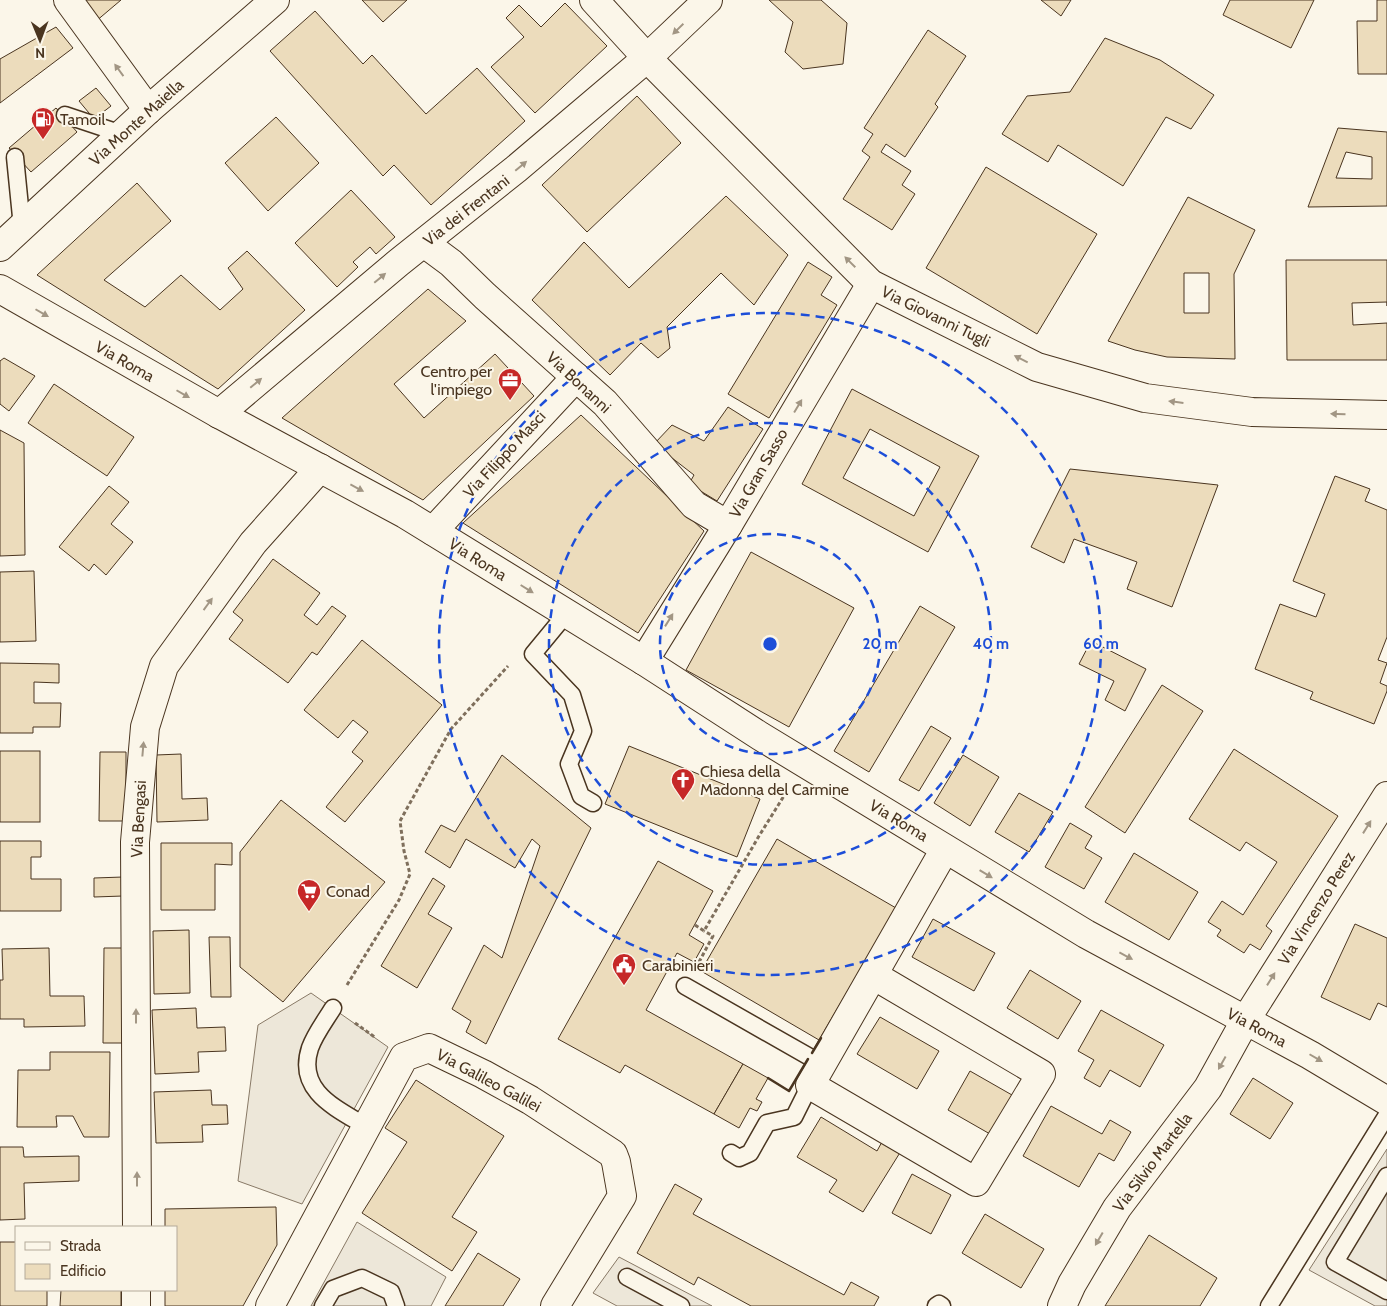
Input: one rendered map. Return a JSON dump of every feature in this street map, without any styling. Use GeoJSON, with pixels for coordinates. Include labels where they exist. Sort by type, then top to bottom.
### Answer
{"type":"FeatureCollection","features":[{"type":"Feature","properties":{"kind":"street"},"geometry":{"type":"LineString","coordinates":[[68,0],[148,110]]}},
{"type":"Feature","properties":{"kind":"street","name":"Via Monte Maiella"},"geometry":{"type":"LineString","coordinates":[[0,248],[148,110],[275,0]]}},
{"type":"Feature","properties":{"kind":"street","name":"Via Giovanni Tugli"},"geometry":{"type":"LineString","coordinates":[[594,0],[647,58],[871,284],[1037,367],[1145,398],[1252,412],[1387,415]]}},
{"type":"Feature","properties":{"kind":"street","name":"Via dei Frentani"},"geometry":{"type":"LineString","coordinates":[[219,414],[516,169],[647,58],[708,0]]}},
{"type":"Feature","properties":{"kind":"street","name":"Via Bonanni"},"geometry":{"type":"LineString","coordinates":[[424,243],[451,262],[484,296],[605,403],[694,505],[728,525]]}},
{"type":"Feature","properties":{"kind":"street","name":"Via Gran Sasso"},"geometry":{"type":"LineString","coordinates":[[644,661],[728,525],[871,284]]}},
{"type":"Feature","properties":{"kind":"street","name":"Via Roma"},"geometry":{"type":"LineString","coordinates":[[0,289],[219,414],[405,514],[644,661],[768,741],[1086,934],[1310,1055],[1387,1101]]}},
{"type":"Feature","properties":{"kind":"street","name":"Via Filippo Masci"},"geometry":{"type":"LineString","coordinates":[[433,531],[576,377]]}},
{"type":"Feature","properties":{"kind":"street","name":"Via Bengasi"},"geometry":{"type":"LineString","coordinates":[[136,1226],[135,842],[145,727],[164,666],[253,542],[320,468]]}},
{"type":"Feature","properties":{"kind":"street","name":"Via Vincenzo Perez"},"geometry":{"type":"LineString","coordinates":[[1245,1021],[1387,796]]}},
{"type":"Feature","properties":{"kind":"street","name":"Via Roma"},"geometry":{"type":"LineString","coordinates":[[816,1074],[945,849]]}},
{"type":"Feature","properties":{"kind":"street"},"geometry":{"type":"LineString","coordinates":[[816,1074],[976,1182],[1041,1074],[873,975]]}},
{"type":"Feature","properties":{"kind":"street","name":"Via Silvio Martella"},"geometry":{"type":"LineString","coordinates":[[1062,1306],[1072,1284],[1117,1208],[1208,1088],[1245,1021]]}},
{"type":"Feature","properties":{"kind":"street","name":"Via Galileo Galilei"},"geometry":{"type":"LineString","coordinates":[[404,1057],[429,1048],[483,1074],[530,1100],[613,1154],[622,1196],[555,1306]]}},
{"type":"Feature","properties":{"kind":"street"},"geometry":{"type":"LineString","coordinates":[[270,1306],[404,1057]]}},
{"type":"Feature","properties":{"kind":"street"},"geometry":{"type":"LineString","coordinates":[[1356,1082],[1387,1089]]}},
{"type":"Feature","properties":{"kind":"street"},"geometry":{"type":"LineString","coordinates":[[136,1291],[136,1306]]}},
{"type":"Feature","properties":{"kind":"lane"},"geometry":{"type":"LineString","coordinates":[[65,115],[122,134]]}},
{"type":"Feature","properties":{"kind":"lane"},"geometry":{"type":"LineString","coordinates":[[15,157],[22,227]]}},
{"type":"Feature","properties":{"kind":"lane"},"geometry":{"type":"LineString","coordinates":[[566,614],[533,654],[572,694],[583,730],[569,764],[580,796],[593,803]]}},
{"type":"Feature","properties":{"kind":"lane"},"geometry":{"type":"LineString","coordinates":[[685,986],[816,1074],[794,1117],[767,1123],[750,1152],[739,1158],[731,1153]]}},
{"type":"Feature","properties":{"kind":"lane"},"geometry":{"type":"LineString","coordinates":[[333,1008],[310,1047],[307,1060],[307,1076],[312,1087],[325,1099],[367,1127]]}},
{"type":"Feature","properties":{"kind":"lane"},"geometry":{"type":"LineString","coordinates":[[1269,1306],[1387,1115]]}},
{"type":"Feature","properties":{"kind":"lane"},"geometry":{"type":"LineString","coordinates":[[1387,1176],[1335,1262],[1387,1292]]}},
{"type":"Feature","properties":{"kind":"lane"},"geometry":{"type":"LineString","coordinates":[[627,1277],[681,1306]]}},
{"type":"Feature","properties":{"kind":"lane"},"geometry":{"type":"LineString","coordinates":[[323,1306],[333,1288],[362,1278],[391,1292],[396,1306]]}},
{"type":"Feature","properties":{"kind":"lane"},"geometry":{"type":"LineString","coordinates":[[936,1306],[939,1304],[942,1306]]}},
{"type":"Feature","properties":{"kind":"path"},"geometry":{"type":"LineString","coordinates":[[404,1057],[333,1008],[399,900],[410,874],[404,851],[400,821],[451,729],[510,663],[533,654]]}},
{"type":"Feature","properties":{"kind":"path"},"geometry":{"type":"LineString","coordinates":[[704,931],[778,805]]}},
{"type":"Feature","properties":{"kind":"path"},"geometry":{"type":"LineString","coordinates":[[685,986],[713,936],[695,925]]}},
{"type":"Feature","properties":{"kind":"shaded area"},"geometry":{"type":"Polygon","coordinates":[[[311,993],[388,1047],[302,1204],[238,1181],[258,1025],[311,993]]]}},
{"type":"Feature","properties":{"kind":"shaded area"},"geometry":{"type":"Polygon","coordinates":[[[1387,1149],[1387,1306],[1375,1306],[1309,1270],[1387,1149]]]}},
{"type":"Feature","properties":{"kind":"shaded area"},"geometry":{"type":"Polygon","coordinates":[[[357,1222],[446,1277],[431,1306],[311,1306],[357,1222]]]}},
{"type":"Feature","properties":{"kind":"shaded area"},"geometry":{"type":"Polygon","coordinates":[[[619,1257],[712,1306],[617,1306],[593,1293],[619,1257]]]}},
{"type":"Feature","properties":{"kind":"building"},"geometry":{"type":"Polygon","coordinates":[[[81,0],[121,0],[95,22],[81,0]]]}},
{"type":"Feature","properties":{"kind":"building"},"geometry":{"type":"Polygon","coordinates":[[[362,0],[407,0],[383,22],[362,0]]]}},
{"type":"Feature","properties":{"kind":"building"},"geometry":{"type":"Polygon","coordinates":[[[769,0],[821,0],[847,23],[843,64],[803,69],[785,52],[793,22],[769,0]]]}},
{"type":"Feature","properties":{"kind":"building"},"geometry":{"type":"Polygon","coordinates":[[[1041,0],[1071,0],[1061,16],[1041,0]]]}},
{"type":"Feature","properties":{"kind":"building"},"geometry":{"type":"Polygon","coordinates":[[[1230,0],[1314,0],[1291,48],[1223,15],[1230,0]]]}},
{"type":"Feature","properties":{"kind":"building"},"geometry":{"type":"Polygon","coordinates":[[[1377,0],[1387,0],[1387,74],[1358,74],[1357,21],[1377,21],[1377,0]]]}},
{"type":"Feature","properties":{"kind":"building"},"geometry":{"type":"Polygon","coordinates":[[[565,3],[607,46],[535,113],[491,67],[524,37],[506,18],[519,5],[541,27],[565,3]]]}},
{"type":"Feature","properties":{"kind":"building"},"geometry":{"type":"Polygon","coordinates":[[[315,11],[363,64],[372,55],[426,114],[477,68],[525,121],[431,205],[394,165],[383,176],[270,51],[315,11]]]}},
{"type":"Feature","properties":{"kind":"building"},"geometry":{"type":"Polygon","coordinates":[[[56,27],[73,48],[0,103],[0,59],[56,27]]]}},
{"type":"Feature","properties":{"kind":"building"},"geometry":{"type":"Polygon","coordinates":[[[928,30],[966,56],[935,104],[938,107],[905,157],[886,144],[881,152],[911,171],[902,185],[915,194],[892,230],[843,199],[870,157],[862,151],[873,134],[864,128],[928,30]]]}},
{"type":"Feature","properties":{"kind":"building"},"geometry":{"type":"Polygon","coordinates":[[[1105,38],[1160,60],[1214,95],[1191,129],[1166,117],[1123,186],[1058,145],[1048,162],[1002,134],[1027,96],[1070,92],[1105,38]]]}},
{"type":"Feature","properties":{"kind":"building"},"geometry":{"type":"Polygon","coordinates":[[[96,88],[111,106],[94,119],[79,101],[96,88]]]}},
{"type":"Feature","properties":{"kind":"building"},"geometry":{"type":"Polygon","coordinates":[[[637,96],[681,143],[587,232],[542,185],[637,96]]]}},
{"type":"Feature","properties":{"kind":"building","name":"Tamoil"},"geometry":{"type":"Polygon","coordinates":[[[56,108],[77,132],[31,172],[9,148],[56,108]]]}},
{"type":"Feature","properties":{"kind":"building"},"geometry":{"type":"Polygon","coordinates":[[[276,117],[319,163],[268,211],[225,163],[276,117]]]}},
{"type":"Feature","properties":{"kind":"building"},"geometry":{"type":"Polygon","coordinates":[[[1338,128],[1387,132],[1387,206],[1308,207],[1338,128]],[[1346,152],[1336,178],[1372,179],[1372,157],[1346,152]]]}},
{"type":"Feature","properties":{"kind":"building"},"geometry":{"type":"Polygon","coordinates":[[[986,167],[1097,234],[1037,334],[926,268],[986,167]]]}},
{"type":"Feature","properties":{"kind":"building"},"geometry":{"type":"Polygon","coordinates":[[[137,183],[171,221],[104,280],[145,307],[181,275],[220,310],[243,289],[228,268],[247,251],[305,310],[218,389],[37,275],[137,183]]]}},
{"type":"Feature","properties":{"kind":"building"},"geometry":{"type":"Polygon","coordinates":[[[351,190],[395,237],[376,254],[370,247],[353,262],[358,267],[337,287],[295,243],[351,190]]]}},
{"type":"Feature","properties":{"kind":"building"},"geometry":{"type":"Polygon","coordinates":[[[726,196],[788,255],[754,305],[721,273],[667,327],[670,348],[658,358],[641,343],[610,375],[532,300],[584,242],[629,288],[726,196]]]}},
{"type":"Feature","properties":{"kind":"building"},"geometry":{"type":"Polygon","coordinates":[[[1188,197],[1255,230],[1234,274],[1235,359],[1167,357],[1135,350],[1108,341],[1188,197]],[[1184,273],[1184,313],[1209,313],[1209,273],[1184,273]]]}},
{"type":"Feature","properties":{"kind":"building"},"geometry":{"type":"Polygon","coordinates":[[[1286,260],[1387,260],[1387,302],[1352,303],[1353,325],[1387,323],[1387,360],[1287,360],[1286,260]]]}},
{"type":"Feature","properties":{"kind":"building"},"geometry":{"type":"Polygon","coordinates":[[[808,262],[832,277],[821,295],[837,305],[769,418],[728,394],[808,262]]]}},
{"type":"Feature","properties":{"kind":"building"},"geometry":{"type":"Polygon","coordinates":[[[428,289],[466,321],[394,384],[424,418],[495,354],[534,396],[423,500],[282,418],[428,289]]]}},
{"type":"Feature","properties":{"kind":"building"},"geometry":{"type":"Polygon","coordinates":[[[4,358],[35,376],[9,411],[0,404],[0,361],[4,358]]]}},
{"type":"Feature","properties":{"kind":"building"},"geometry":{"type":"Polygon","coordinates":[[[54,384],[134,437],[107,476],[28,423],[54,384]]]}},
{"type":"Feature","properties":{"kind":"building"},"geometry":{"type":"Polygon","coordinates":[[[852,389],[979,456],[928,552],[802,484],[852,389]],[[870,429],[843,478],[914,516],[940,467],[870,429]]]}},
{"type":"Feature","properties":{"kind":"building"},"geometry":{"type":"Polygon","coordinates":[[[728,407],[763,429],[717,501],[689,484],[694,475],[654,444],[672,425],[704,441],[728,407]]]}},
{"type":"Feature","properties":{"kind":"building"},"geometry":{"type":"Polygon","coordinates":[[[581,415],[704,531],[638,633],[463,523],[581,415]]]}},
{"type":"Feature","properties":{"kind":"building"},"geometry":{"type":"Polygon","coordinates":[[[0,430],[24,443],[25,555],[0,556],[0,430]]]}},
{"type":"Feature","properties":{"kind":"building"},"geometry":{"type":"Polygon","coordinates":[[[1070,469],[1218,485],[1172,607],[1127,589],[1137,562],[1074,539],[1064,563],[1031,547],[1070,469]]]}},
{"type":"Feature","properties":{"kind":"building"},"geometry":{"type":"Polygon","coordinates":[[[1335,476],[1370,489],[1365,501],[1387,510],[1387,637],[1378,660],[1387,663],[1380,683],[1387,686],[1387,691],[1374,724],[1310,699],[1313,692],[1255,669],[1280,604],[1316,617],[1325,594],[1293,581],[1335,476]]]}},
{"type":"Feature","properties":{"kind":"building"},"geometry":{"type":"Polygon","coordinates":[[[109,486],[129,502],[111,524],[133,542],[106,575],[94,564],[89,571],[59,547],[109,486]]]}},
{"type":"Feature","properties":{"kind":"building"},"geometry":{"type":"Polygon","coordinates":[[[751,552],[854,608],[789,727],[686,670],[751,552]]]}},
{"type":"Feature","properties":{"kind":"building"},"geometry":{"type":"Polygon","coordinates":[[[273,559],[320,593],[304,615],[317,625],[332,606],[346,616],[317,655],[312,652],[288,683],[229,639],[243,620],[233,612],[273,559]]]}},
{"type":"Feature","properties":{"kind":"building"},"geometry":{"type":"Polygon","coordinates":[[[34,571],[36,641],[0,642],[0,572],[34,571]]]}},
{"type":"Feature","properties":{"kind":"building"},"geometry":{"type":"Polygon","coordinates":[[[920,606],[955,627],[869,772],[834,751],[920,606]]]}},
{"type":"Feature","properties":{"kind":"building"},"geometry":{"type":"Polygon","coordinates":[[[362,640],[442,705],[345,822],[326,807],[363,761],[352,752],[368,732],[353,720],[338,738],[304,710],[362,640]]]}},
{"type":"Feature","properties":{"kind":"building"},"geometry":{"type":"Polygon","coordinates":[[[1091,641],[1146,669],[1125,711],[1105,700],[1114,681],[1079,664],[1091,641]]]}},
{"type":"Feature","properties":{"kind":"building"},"geometry":{"type":"Polygon","coordinates":[[[0,663],[59,664],[59,683],[34,682],[34,703],[61,703],[60,727],[33,727],[33,733],[0,733],[0,663]]]}},
{"type":"Feature","properties":{"kind":"building"},"geometry":{"type":"Polygon","coordinates":[[[1162,685],[1203,711],[1125,833],[1085,807],[1162,685]]]}},
{"type":"Feature","properties":{"kind":"building"},"geometry":{"type":"Polygon","coordinates":[[[931,726],[951,738],[919,791],[899,780],[931,726]]]}},
{"type":"Feature","properties":{"kind":"building","name":"Chiesa della Madonna del Carmine"},"geometry":{"type":"Polygon","coordinates":[[[629,746],[760,799],[737,857],[605,804],[629,746]]]}},
{"type":"Feature","properties":{"kind":"building"},"geometry":{"type":"Polygon","coordinates":[[[1234,749],[1338,816],[1266,926],[1272,931],[1260,950],[1250,944],[1244,953],[1217,936],[1221,930],[1208,922],[1222,901],[1243,915],[1277,862],[1246,842],[1240,851],[1189,819],[1234,749]]]}},
{"type":"Feature","properties":{"kind":"building"},"geometry":{"type":"Polygon","coordinates":[[[0,751],[40,751],[40,822],[0,822],[0,751]]]}},
{"type":"Feature","properties":{"kind":"building"},"geometry":{"type":"Polygon","coordinates":[[[100,752],[126,752],[126,821],[99,821],[100,752]]]}},
{"type":"Feature","properties":{"kind":"building"},"geometry":{"type":"Polygon","coordinates":[[[181,754],[182,799],[207,798],[208,820],[157,822],[156,755],[181,754]]]}},
{"type":"Feature","properties":{"kind":"building"},"geometry":{"type":"Polygon","coordinates":[[[502,755],[591,828],[486,1044],[466,1032],[471,1021],[452,1009],[484,945],[502,958],[540,846],[532,839],[515,868],[466,839],[450,868],[425,852],[441,825],[455,832],[502,755]]]}},
{"type":"Feature","properties":{"kind":"building"},"geometry":{"type":"Polygon","coordinates":[[[963,755],[999,777],[970,826],[934,803],[963,755]]]}},
{"type":"Feature","properties":{"kind":"building"},"geometry":{"type":"Polygon","coordinates":[[[1019,793],[1053,812],[1029,852],[995,832],[1019,793]]]}},
{"type":"Feature","properties":{"kind":"building"},"geometry":{"type":"Polygon","coordinates":[[[281,800],[385,882],[283,1002],[240,967],[240,852],[281,800]]]}},
{"type":"Feature","properties":{"kind":"building"},"geometry":{"type":"Polygon","coordinates":[[[1070,823],[1092,836],[1085,848],[1102,858],[1084,889],[1045,867],[1070,823]]]}},
{"type":"Feature","properties":{"kind":"building"},"geometry":{"type":"Polygon","coordinates":[[[777,839],[896,908],[819,1040],[701,971],[777,839]]]}},
{"type":"Feature","properties":{"kind":"building"},"geometry":{"type":"Polygon","coordinates":[[[0,841],[41,841],[41,857],[31,857],[31,879],[61,879],[61,911],[0,911],[0,841]]]}},
{"type":"Feature","properties":{"kind":"building"},"geometry":{"type":"Polygon","coordinates":[[[161,843],[232,843],[232,865],[215,864],[215,910],[161,910],[161,843]]]}},
{"type":"Feature","properties":{"kind":"building"},"geometry":{"type":"Polygon","coordinates":[[[1134,853],[1198,892],[1169,940],[1105,902],[1134,853]]]}},
{"type":"Feature","properties":{"kind":"building","name":"Carabinieri"},"geometry":{"type":"Polygon","coordinates":[[[658,861],[713,891],[689,935],[704,944],[694,962],[677,953],[646,1010],[743,1064],[714,1114],[625,1065],[620,1073],[558,1039],[658,861]]]}},
{"type":"Feature","properties":{"kind":"building"},"geometry":{"type":"Polygon","coordinates":[[[123,877],[123,896],[94,897],[94,878],[123,877]]]}},
{"type":"Feature","properties":{"kind":"building"},"geometry":{"type":"Polygon","coordinates":[[[433,878],[445,886],[428,914],[452,928],[417,988],[381,966],[433,878]]]}},
{"type":"Feature","properties":{"kind":"building"},"geometry":{"type":"Polygon","coordinates":[[[933,919],[995,953],[974,991],[912,957],[933,919]]]}},
{"type":"Feature","properties":{"kind":"building"},"geometry":{"type":"Polygon","coordinates":[[[1355,924],[1387,938],[1387,1007],[1378,1003],[1370,1020],[1321,997],[1355,924]]]}},
{"type":"Feature","properties":{"kind":"building"},"geometry":{"type":"Polygon","coordinates":[[[189,930],[190,993],[154,994],[153,931],[189,930]]]}},
{"type":"Feature","properties":{"kind":"building"},"geometry":{"type":"Polygon","coordinates":[[[209,937],[230,937],[231,997],[211,997],[209,937]]]}},
{"type":"Feature","properties":{"kind":"building"},"geometry":{"type":"Polygon","coordinates":[[[49,948],[50,996],[84,996],[85,1026],[24,1027],[24,1019],[0,1019],[0,980],[3,980],[2,949],[49,948]]]}},
{"type":"Feature","properties":{"kind":"building"},"geometry":{"type":"Polygon","coordinates":[[[104,948],[128,948],[126,1043],[103,1043],[104,948]]]}},
{"type":"Feature","properties":{"kind":"building"},"geometry":{"type":"Polygon","coordinates":[[[1030,970],[1081,1001],[1058,1039],[1007,1008],[1030,970]]]}},
{"type":"Feature","properties":{"kind":"building"},"geometry":{"type":"Polygon","coordinates":[[[196,1008],[197,1028],[225,1027],[226,1051],[198,1052],[199,1072],[155,1074],[152,1010],[196,1008]]]}},
{"type":"Feature","properties":{"kind":"building"},"geometry":{"type":"Polygon","coordinates":[[[1101,1010],[1164,1045],[1140,1087],[1110,1070],[1100,1087],[1084,1078],[1094,1060],[1078,1051],[1101,1010]]]}},
{"type":"Feature","properties":{"kind":"building"},"geometry":{"type":"Polygon","coordinates":[[[880,1017],[939,1051],[917,1089],[857,1054],[880,1017]]]}},
{"type":"Feature","properties":{"kind":"building"},"geometry":{"type":"Polygon","coordinates":[[[50,1052],[110,1052],[109,1137],[84,1137],[73,1116],[56,1116],[57,1127],[17,1127],[18,1070],[50,1070],[50,1052]]]}},
{"type":"Feature","properties":{"kind":"building"},"geometry":{"type":"Polygon","coordinates":[[[743,1064],[768,1078],[756,1099],[762,1102],[757,1111],[750,1108],[739,1128],[714,1114],[743,1064]]]}},
{"type":"Feature","properties":{"kind":"building"},"geometry":{"type":"Polygon","coordinates":[[[970,1071],[1012,1095],[990,1134],[948,1110],[970,1071]]]}},
{"type":"Feature","properties":{"kind":"building"},"geometry":{"type":"Polygon","coordinates":[[[1253,1078],[1293,1103],[1270,1139],[1230,1114],[1253,1078]]]}},
{"type":"Feature","properties":{"kind":"building"},"geometry":{"type":"Polygon","coordinates":[[[416,1080],[504,1136],[452,1217],[477,1232],[452,1271],[362,1213],[407,1142],[385,1128],[416,1080]]]}},
{"type":"Feature","properties":{"kind":"building"},"geometry":{"type":"Polygon","coordinates":[[[211,1090],[212,1105],[227,1105],[228,1124],[202,1125],[203,1142],[156,1143],[154,1092],[211,1090]]]}},
{"type":"Feature","properties":{"kind":"building"},"geometry":{"type":"Polygon","coordinates":[[[1051,1106],[1102,1134],[1110,1120],[1131,1132],[1114,1161],[1099,1153],[1079,1187],[1023,1156],[1051,1106]]]}},
{"type":"Feature","properties":{"kind":"building"},"geometry":{"type":"Polygon","coordinates":[[[821,1117],[877,1151],[883,1140],[901,1151],[863,1212],[829,1192],[837,1180],[797,1157],[821,1117]]]}},
{"type":"Feature","properties":{"kind":"building"},"geometry":{"type":"Polygon","coordinates":[[[0,1147],[23,1147],[24,1157],[79,1156],[79,1181],[24,1183],[25,1219],[0,1220],[0,1147]]]}},
{"type":"Feature","properties":{"kind":"building"},"geometry":{"type":"Polygon","coordinates":[[[912,1174],[951,1195],[931,1234],[892,1213],[912,1174]]]}},
{"type":"Feature","properties":{"kind":"building"},"geometry":{"type":"Polygon","coordinates":[[[675,1184],[702,1199],[693,1214],[844,1295],[851,1282],[879,1297],[874,1306],[751,1306],[698,1277],[694,1285],[637,1253],[675,1184]]]}},
{"type":"Feature","properties":{"kind":"building"},"geometry":{"type":"Polygon","coordinates":[[[276,1207],[277,1245],[243,1306],[165,1306],[165,1291],[178,1291],[178,1226],[165,1226],[165,1209],[276,1207]]]}},
{"type":"Feature","properties":{"kind":"building"},"geometry":{"type":"Polygon","coordinates":[[[985,1214],[1044,1249],[1021,1288],[962,1253],[985,1214]]]}},
{"type":"Feature","properties":{"kind":"building"},"geometry":{"type":"Polygon","coordinates":[[[1149,1235],[1217,1278],[1200,1306],[1105,1306],[1149,1235]]]}},
{"type":"Feature","properties":{"kind":"building"},"geometry":{"type":"Polygon","coordinates":[[[0,1242],[15,1242],[15,1291],[47,1291],[47,1306],[0,1306],[0,1242]]]}},
{"type":"Feature","properties":{"kind":"building"},"geometry":{"type":"Polygon","coordinates":[[[478,1253],[520,1279],[503,1306],[445,1306],[478,1253]]]}},
{"type":"Feature","properties":{"kind":"building"},"geometry":{"type":"Polygon","coordinates":[[[61,1291],[121,1291],[121,1306],[60,1306],[61,1291]]]}},
{"type":"Feature","properties":{"kind":"wall"},"geometry":{"type":"LineString","coordinates":[[812,1053],[821,1038]]}},
{"type":"Feature","properties":{"kind":"wall"},"geometry":{"type":"LineString","coordinates":[[768,1078],[789,1091],[808,1059]]}},
{"type":"Feature","properties":{"kind":"place","name":"Tamoil"},"geometry":{"type":"Point","coordinates":[43,140]}},
{"type":"Feature","properties":{"kind":"place","name":"Centro per l'impiego"},"geometry":{"type":"Point","coordinates":[510,401]}},
{"type":"Feature","properties":{"kind":"place","name":"Chiesa della Madonna del Carmine"},"geometry":{"type":"Point","coordinates":[683,801]}},
{"type":"Feature","properties":{"kind":"place","name":"Conad"},"geometry":{"type":"Point","coordinates":[309,912]}},
{"type":"Feature","properties":{"kind":"place","name":"Carabinieri"},"geometry":{"type":"Point","coordinates":[624,986]}}]}
